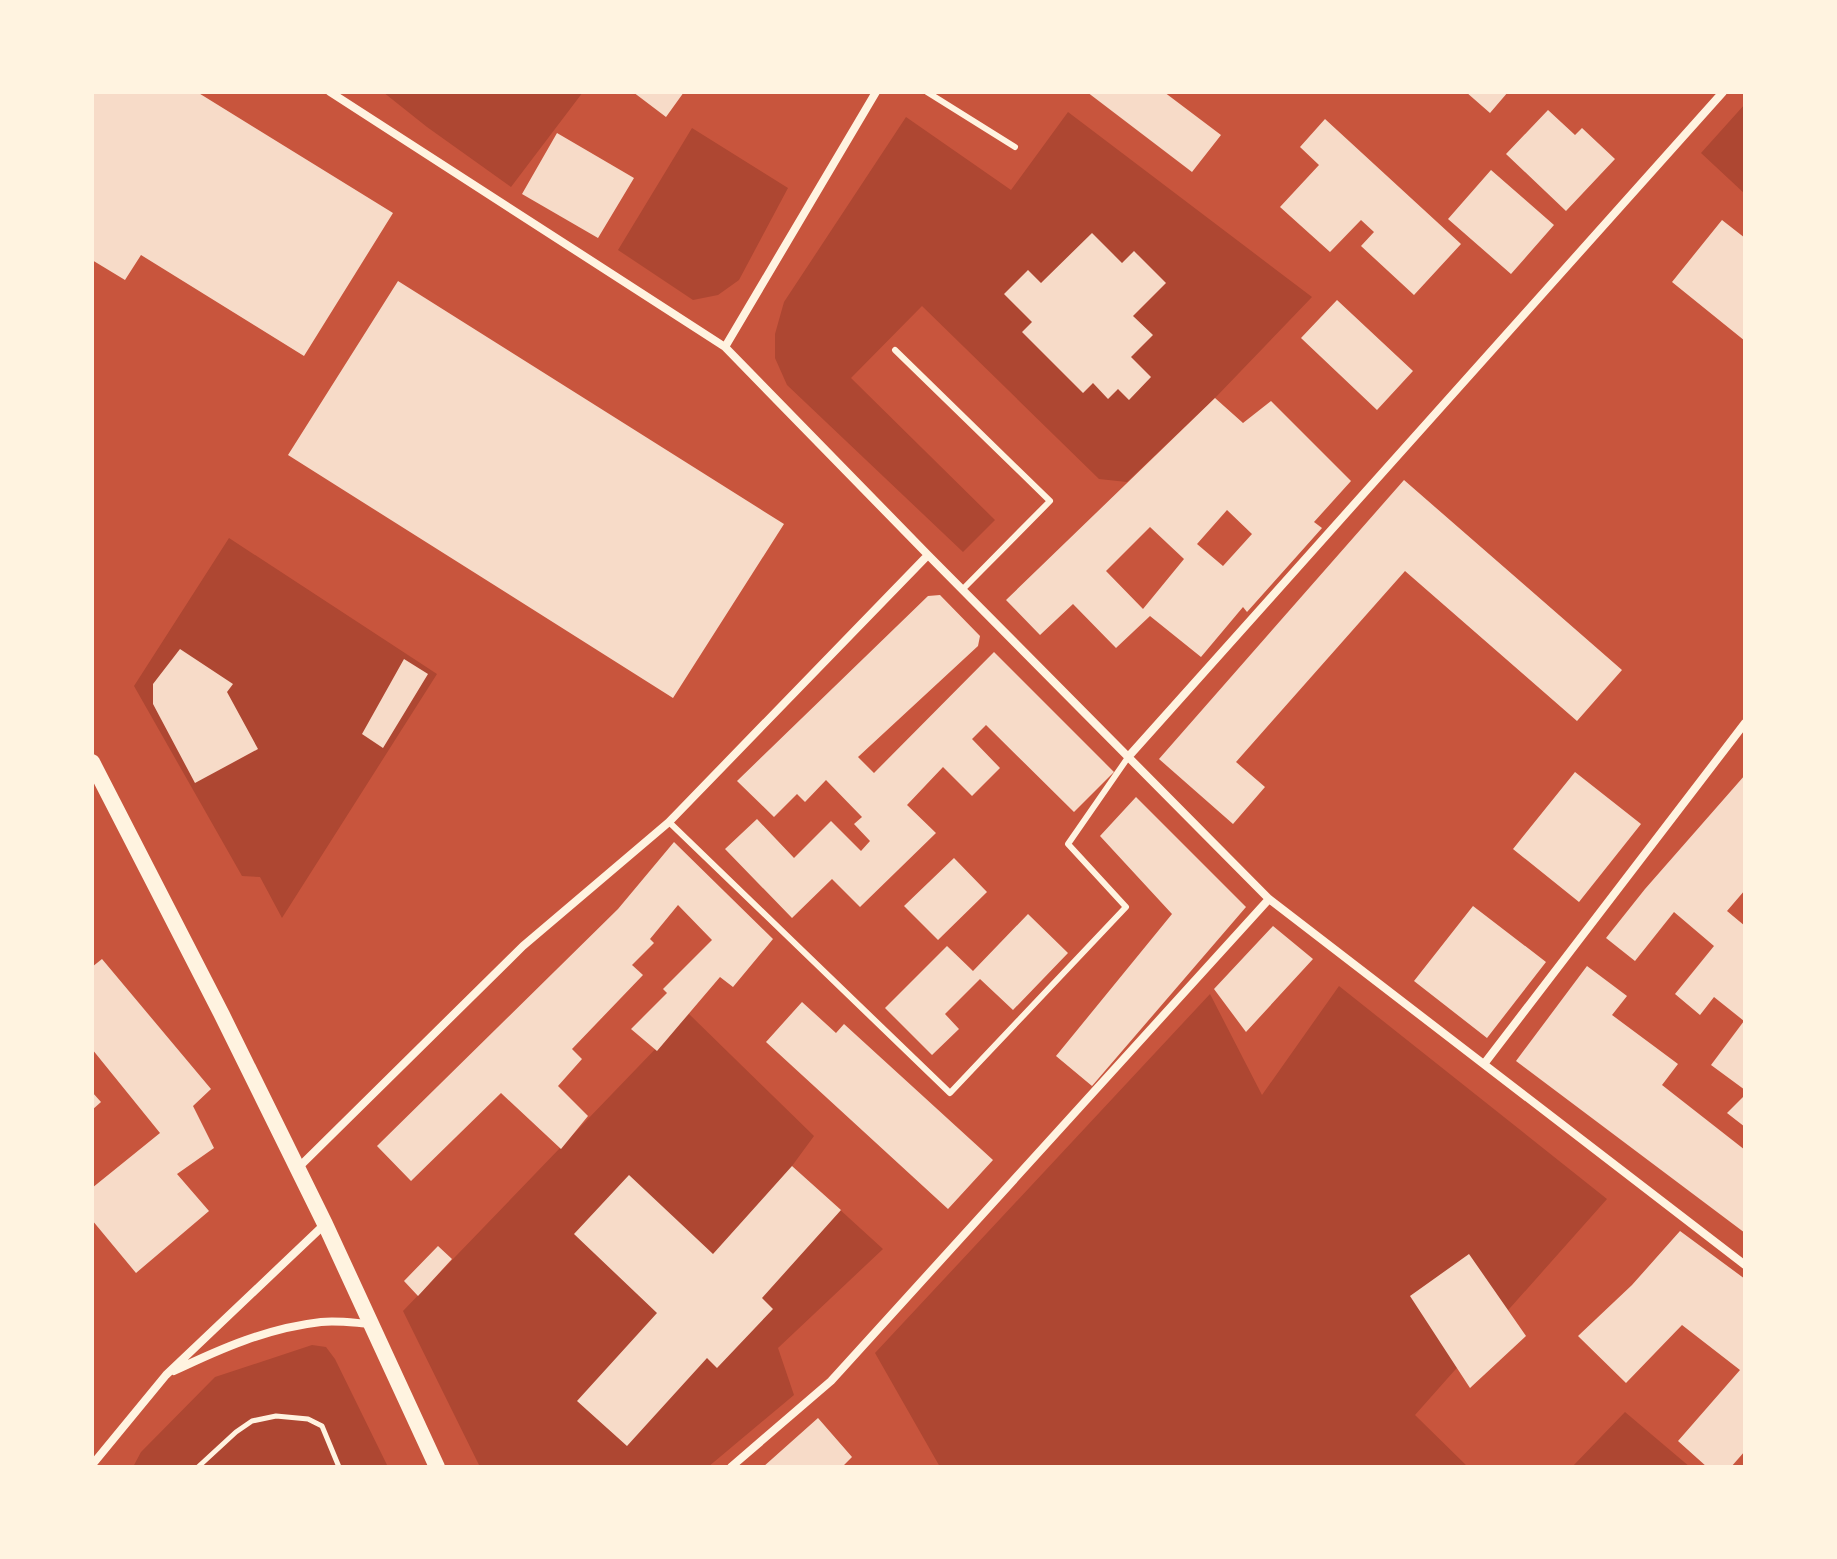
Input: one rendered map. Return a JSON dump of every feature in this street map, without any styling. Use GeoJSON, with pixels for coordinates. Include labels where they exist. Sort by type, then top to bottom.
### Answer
{"type":"FeatureCollection","features":[{"type":"Feature","properties":{"kind":"main road"},"geometry":{"type":"LineString","coordinates":[[92,762],[325,1224],[437,1467]]}},
{"type":"Feature","properties":{"kind":"street"},"geometry":{"type":"LineString","coordinates":[[330,92],[725,347],[1269,899],[1745,1265]]}},
{"type":"Feature","properties":{"kind":"street"},"geometry":{"type":"LineString","coordinates":[[725,347],[876,92]]}},
{"type":"Feature","properties":{"kind":"street"},"geometry":{"type":"LineString","coordinates":[[1129,756],[1723,92]]}},
{"type":"Feature","properties":{"kind":"street"},"geometry":{"type":"LineString","coordinates":[[297,1169],[523,946],[669,822],[928,555]]}},
{"type":"Feature","properties":{"kind":"street"},"geometry":{"type":"LineString","coordinates":[[1484,1064],[1745,723]]}},
{"type":"Feature","properties":{"kind":"street"},"geometry":{"type":"LineString","coordinates":[[731,1467],[831,1381],[1269,899]]}},
{"type":"Feature","properties":{"kind":"street"},"geometry":{"type":"LineString","coordinates":[[92,1465],[166,1375],[325,1224]]}},
{"type":"Feature","properties":{"kind":"street"},"geometry":{"type":"LineString","coordinates":[[166,1375],[220,1349],[274,1330],[324,1321],[371,1324]]}},
{"type":"Feature","properties":{"kind":"lane"},"geometry":{"type":"LineString","coordinates":[[927,92],[1015,147]]}},
{"type":"Feature","properties":{"kind":"lane"},"geometry":{"type":"LineString","coordinates":[[895,350],[1050,501],[963,589]]}},
{"type":"Feature","properties":{"kind":"lane"},"geometry":{"type":"LineString","coordinates":[[669,822],[950,1093],[1126,907],[1068,844],[1129,756]]}},
{"type":"Feature","properties":{"kind":"path"},"geometry":{"type":"LineString","coordinates":[[198,1467],[252,1421],[276,1416],[308,1419],[322,1426],[339,1467]]}},
{"type":"Feature","properties":{"kind":"shaded area"},"geometry":{"type":"Polygon","coordinates":[[[383,92],[583,92],[511,187],[383,92]]]}},
{"type":"Feature","properties":{"kind":"shaded area"},"geometry":{"type":"Polygon","coordinates":[[[1745,104],[1745,194],[1701,153],[1745,104]]]}},
{"type":"Feature","properties":{"kind":"shaded area"},"geometry":{"type":"Polygon","coordinates":[[[1068,112],[1312,297],[1215,398],[1127,482],[1099,479],[922,306],[851,378],[995,520],[963,552],[787,385],[775,358],[775,334],[784,302],[906,117],[1011,190],[1068,112]]]}},
{"type":"Feature","properties":{"kind":"shaded area"},"geometry":{"type":"Polygon","coordinates":[[[692,128],[788,188],[739,280],[718,295],[693,300],[618,250],[692,128]]]}},
{"type":"Feature","properties":{"kind":"shaded area"},"geometry":{"type":"Polygon","coordinates":[[[229,538],[437,674],[282,918],[260,877],[242,876],[134,686],[229,538]]]}},
{"type":"Feature","properties":{"kind":"shaded area"},"geometry":{"type":"Polygon","coordinates":[[[1339,986],[1607,1199],[1415,1415],[1468,1467],[940,1467],[875,1353],[1210,994],[1262,1095],[1339,986]]]}},
{"type":"Feature","properties":{"kind":"shaded area"},"geometry":{"type":"Polygon","coordinates":[[[689,1014],[814,1136],[792,1166],[883,1249],[778,1348],[794,1395],[708,1467],[480,1467],[403,1311],[689,1014]]]}},
{"type":"Feature","properties":{"kind":"shaded area"},"geometry":{"type":"Polygon","coordinates":[[[312,1345],[326,1347],[335,1359],[388,1467],[133,1467],[141,1452],[215,1377],[312,1345]]]}},
{"type":"Feature","properties":{"kind":"shaded area"},"geometry":{"type":"Polygon","coordinates":[[[1625,1412],[1690,1467],[1572,1467],[1625,1412]]]}},
{"type":"Feature","properties":{"kind":"building"},"geometry":{"type":"Polygon","coordinates":[[[92,92],[197,92],[393,213],[304,356],[141,255],[125,280],[92,260],[92,92]]]}},
{"type":"Feature","properties":{"kind":"building"},"geometry":{"type":"Polygon","coordinates":[[[633,92],[684,92],[666,117],[633,92]]]}},
{"type":"Feature","properties":{"kind":"building"},"geometry":{"type":"Polygon","coordinates":[[[1087,92],[1164,92],[1221,135],[1192,172],[1087,92]]]}},
{"type":"Feature","properties":{"kind":"building"},"geometry":{"type":"Polygon","coordinates":[[[1466,92],[1508,92],[1490,113],[1466,92]]]}},
{"type":"Feature","properties":{"kind":"building"},"geometry":{"type":"Polygon","coordinates":[[[1548,110],[1575,135],[1582,128],[1615,159],[1566,211],[1506,154],[1548,110]]]}},
{"type":"Feature","properties":{"kind":"building"},"geometry":{"type":"Polygon","coordinates":[[[1325,119],[1461,244],[1414,295],[1361,246],[1374,232],[1361,220],[1330,252],[1280,207],[1319,165],[1300,147],[1325,119]]]}},
{"type":"Feature","properties":{"kind":"building"},"geometry":{"type":"Polygon","coordinates":[[[557,133],[634,178],[598,238],[522,194],[557,133]]]}},
{"type":"Feature","properties":{"kind":"building"},"geometry":{"type":"Polygon","coordinates":[[[1491,170],[1554,225],[1511,274],[1448,219],[1491,170]]]}},
{"type":"Feature","properties":{"kind":"building"},"geometry":{"type":"Polygon","coordinates":[[[1722,220],[1745,238],[1745,341],[1672,282],[1722,220]]]}},
{"type":"Feature","properties":{"kind":"building"},"geometry":{"type":"Polygon","coordinates":[[[1092,233],[1122,263],[1134,251],[1166,283],[1133,316],[1153,335],[1131,357],[1151,377],[1129,400],[1118,389],[1108,399],[1093,383],[1083,393],[1022,332],[1032,322],[1004,294],[1028,270],[1041,283],[1092,233]]]}},
{"type":"Feature","properties":{"kind":"building"},"geometry":{"type":"Polygon","coordinates":[[[398,281],[784,524],[673,698],[288,455],[398,281]]]}},
{"type":"Feature","properties":{"kind":"building"},"geometry":{"type":"Polygon","coordinates":[[[1337,300],[1413,371],[1377,410],[1301,338],[1337,300]]]}},
{"type":"Feature","properties":{"kind":"building"},"geometry":{"type":"Polygon","coordinates":[[[1215,398],[1243,423],[1271,401],[1351,481],[1314,522],[1322,528],[1247,612],[1243,607],[1201,657],[1150,616],[1116,648],[1073,604],[1040,635],[1006,600],[1215,398]],[[1227,510],[1197,544],[1223,566],[1252,534],[1227,510]],[[1150,527],[1106,571],[1143,609],[1184,559],[1150,527]]]}},
{"type":"Feature","properties":{"kind":"building"},"geometry":{"type":"Polygon","coordinates":[[[1404,480],[1622,670],[1577,721],[1405,571],[1236,762],[1265,787],[1233,824],[1159,759],[1404,480]]]}},
{"type":"Feature","properties":{"kind":"building"},"geometry":{"type":"Polygon","coordinates":[[[940,595],[980,636],[978,646],[858,757],[874,773],[994,652],[1114,772],[1074,812],[986,725],[972,739],[1000,768],[972,796],[943,767],[907,805],[936,833],[860,907],[832,879],[792,918],[725,849],[757,819],[794,858],[831,821],[861,851],[870,841],[854,824],[862,817],[826,780],[805,802],[797,794],[774,817],[737,781],[928,596],[940,595]]]}},
{"type":"Feature","properties":{"kind":"building"},"geometry":{"type":"Polygon","coordinates":[[[180,649],[233,684],[227,692],[258,749],[195,783],[153,704],[153,684],[180,649]]]}},
{"type":"Feature","properties":{"kind":"building"},"geometry":{"type":"Polygon","coordinates":[[[404,659],[428,674],[383,748],[362,734],[404,659]]]}},
{"type":"Feature","properties":{"kind":"building"},"geometry":{"type":"Polygon","coordinates":[[[1575,772],[1641,824],[1579,902],[1513,849],[1575,772]]]}},
{"type":"Feature","properties":{"kind":"building"},"geometry":{"type":"Polygon","coordinates":[[[1745,775],[1745,890],[1727,911],[1745,926],[1745,1090],[1711,1065],[1744,1021],[1714,997],[1700,1015],[1675,994],[1714,946],[1674,912],[1635,961],[1606,938],[1745,775]]]}},
{"type":"Feature","properties":{"kind":"building"},"geometry":{"type":"Polygon","coordinates":[[[1136,797],[1246,907],[1092,1086],[1056,1056],[1172,914],[1100,836],[1136,797]]]}},
{"type":"Feature","properties":{"kind":"building"},"geometry":{"type":"Polygon","coordinates":[[[674,842],[773,939],[733,987],[720,977],[657,1051],[631,1029],[667,993],[663,989],[712,940],[678,905],[650,939],[654,943],[632,965],[643,975],[572,1049],[582,1059],[558,1086],[588,1116],[561,1149],[501,1093],[411,1181],[377,1146],[618,909],[674,842]]]}},
{"type":"Feature","properties":{"kind":"building"},"geometry":{"type":"Polygon","coordinates":[[[954,858],[987,892],[938,940],[904,906],[954,858]]]}},
{"type":"Feature","properties":{"kind":"building"},"geometry":{"type":"Polygon","coordinates":[[[1473,906],[1546,962],[1487,1038],[1414,981],[1473,906]]]}},
{"type":"Feature","properties":{"kind":"building"},"geometry":{"type":"Polygon","coordinates":[[[1028,914],[1068,953],[1013,1010],[980,979],[945,1014],[959,1029],[932,1055],[885,1008],[947,946],[973,971],[1028,914]]]}},
{"type":"Feature","properties":{"kind":"building"},"geometry":{"type":"Polygon","coordinates":[[[1273,926],[1313,959],[1246,1032],[1214,989],[1273,926]]]}},
{"type":"Feature","properties":{"kind":"building"},"geometry":{"type":"Polygon","coordinates":[[[102,959],[211,1089],[193,1106],[214,1148],[177,1174],[209,1211],[136,1273],[92,1220],[92,1188],[160,1133],[92,1049],[92,967],[102,959]]]}},
{"type":"Feature","properties":{"kind":"building"},"geometry":{"type":"Polygon","coordinates":[[[1587,966],[1627,996],[1612,1015],[1678,1064],[1662,1085],[1745,1150],[1745,1233],[1516,1061],[1587,966]]]}},
{"type":"Feature","properties":{"kind":"building"},"geometry":{"type":"Polygon","coordinates":[[[802,1002],[836,1033],[844,1024],[993,1160],[948,1209],[766,1042],[802,1002]]]}},
{"type":"Feature","properties":{"kind":"building"},"geometry":{"type":"Polygon","coordinates":[[[92,1092],[101,1102],[92,1110],[92,1092]]]}},
{"type":"Feature","properties":{"kind":"building"},"geometry":{"type":"Polygon","coordinates":[[[1745,1095],[1745,1127],[1727,1113],[1745,1095]]]}},
{"type":"Feature","properties":{"kind":"building"},"geometry":{"type":"Polygon","coordinates":[[[792,1166],[841,1210],[762,1298],[773,1309],[717,1368],[707,1358],[627,1446],[577,1401],[657,1313],[574,1234],[629,1175],[713,1254],[792,1166]]]}},
{"type":"Feature","properties":{"kind":"building"},"geometry":{"type":"Polygon","coordinates":[[[1680,1231],[1745,1279],[1745,1451],[1731,1467],[1707,1467],[1678,1441],[1740,1370],[1682,1325],[1626,1383],[1578,1336],[1632,1285],[1680,1231]]]}},
{"type":"Feature","properties":{"kind":"building"},"geometry":{"type":"Polygon","coordinates":[[[438,1246],[452,1259],[418,1296],[404,1281],[438,1246]]]}},
{"type":"Feature","properties":{"kind":"building"},"geometry":{"type":"Polygon","coordinates":[[[1469,1254],[1526,1336],[1470,1388],[1410,1296],[1469,1254]]]}},
{"type":"Feature","properties":{"kind":"building"},"geometry":{"type":"Polygon","coordinates":[[[818,1418],[852,1457],[842,1467],[763,1467],[818,1418]]]}}]}
